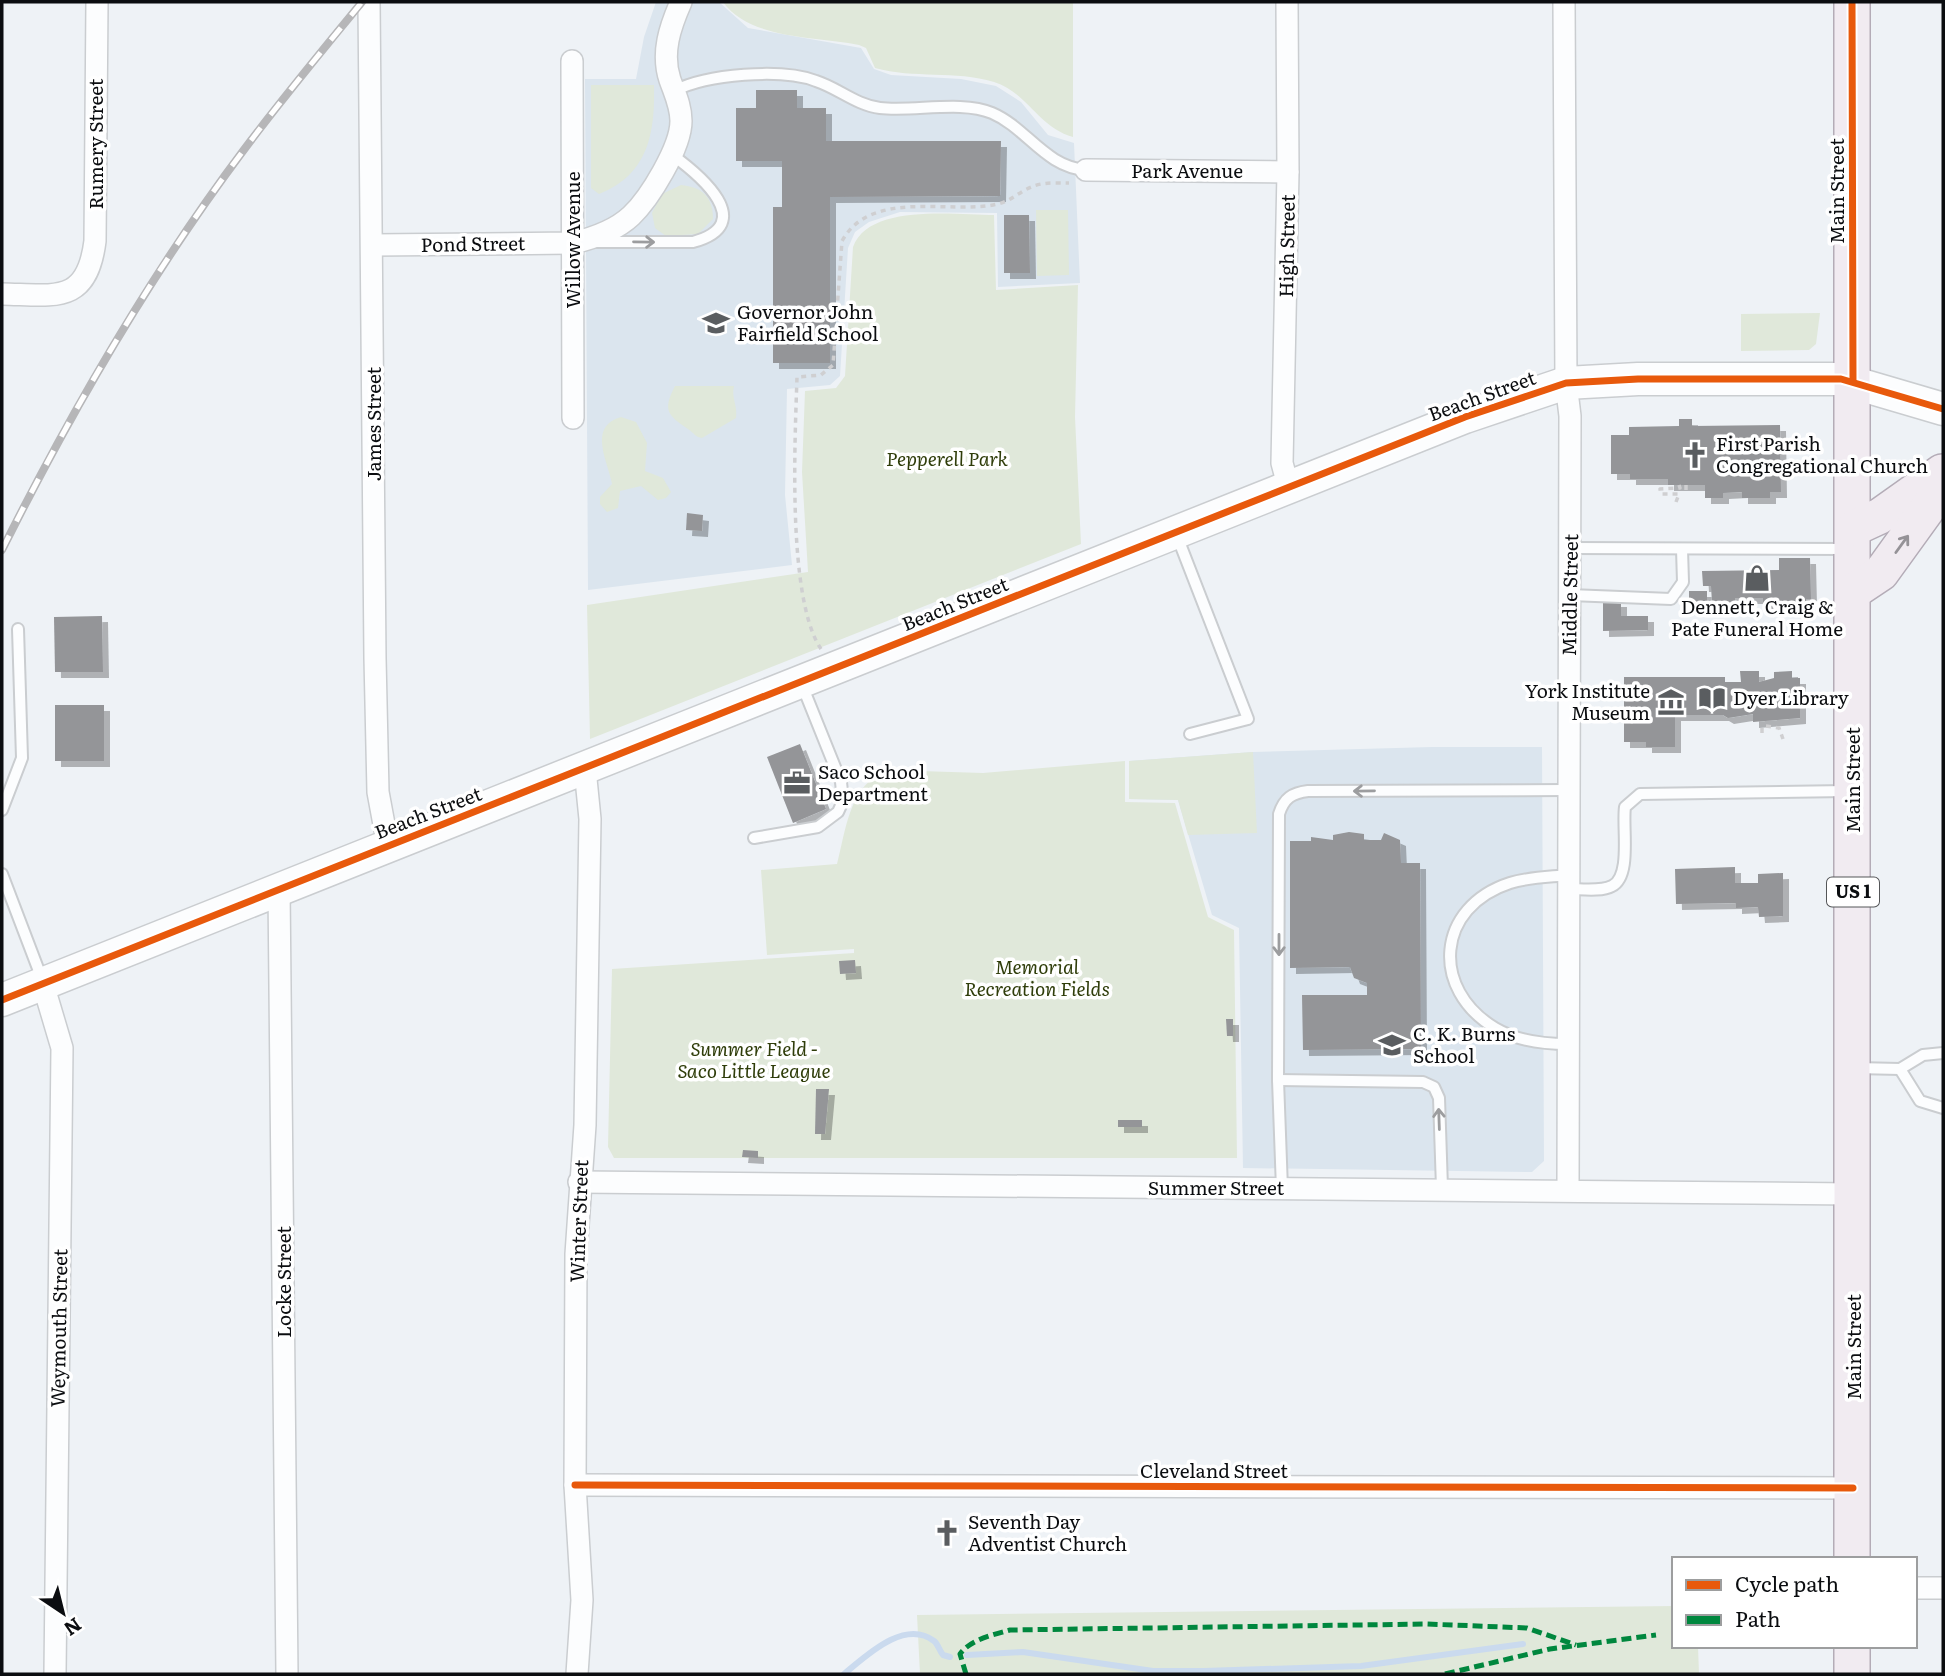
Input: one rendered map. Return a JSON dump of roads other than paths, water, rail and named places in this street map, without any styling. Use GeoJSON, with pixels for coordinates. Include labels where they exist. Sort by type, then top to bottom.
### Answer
{"type":"FeatureCollection","features":[{"type":"Feature","properties":{"kind":"main road","name":"Main Street"},"geometry":{"type":"LineString","coordinates":[[1852,2],[1852,1557]]}},
{"type":"Feature","properties":{"kind":"main road","name":"Beach Street"},"geometry":{"type":"LineString","coordinates":[[2,1000],[1465,417],[1566,383],[1638,379],[1853,380],[1943,409]]}},
{"type":"Feature","properties":{"kind":"main road"},"geometry":{"type":"LineString","coordinates":[[1854,538],[1943,471]]}},
{"type":"Feature","properties":{"kind":"main road"},"geometry":{"type":"LineString","coordinates":[[1854,591],[1881,573],[1943,487]]}},
{"type":"Feature","properties":{"kind":"main road"},"geometry":{"type":"LineString","coordinates":[[1852,1648],[1852,1674]]}},
{"type":"Feature","properties":{"kind":"street","name":"Rumery Street"},"geometry":{"type":"LineString","coordinates":[[2,295],[56,295],[82,283],[90,270],[95,241],[97,2]]}},
{"type":"Feature","properties":{"kind":"street","name":"James Street"},"geometry":{"type":"LineString","coordinates":[[369,2],[378,773],[382,824],[388,846]]}},
{"type":"Feature","properties":{"kind":"street","name":"Pond Street"},"geometry":{"type":"LineString","coordinates":[[373,245],[575,242],[602,234],[632,215],[647,197],[671,154],[681,126],[681,108],[674,91],[666,54],[672,22],[681,2]]}},
{"type":"Feature","properties":{"kind":"street","name":"High Street"},"geometry":{"type":"LineString","coordinates":[[1287,2],[1288,172],[1282,463],[1289,489]]}},
{"type":"Feature","properties":{"kind":"street","name":"Middle Street"},"geometry":{"type":"LineString","coordinates":[[1564,2],[1566,383],[1570,416],[1568,1189]]}},
{"type":"Feature","properties":{"kind":"street","name":"Willow Avenue"},"geometry":{"type":"LineString","coordinates":[[572,61],[575,242],[573,418]]}},
{"type":"Feature","properties":{"kind":"street","name":"Park Avenue"},"geometry":{"type":"LineString","coordinates":[[1081,177],[1288,172]]}},
{"type":"Feature","properties":{"kind":"street","name":"Winter Street"},"geometry":{"type":"LineString","coordinates":[[577,1674],[582,1600],[575,1485],[579,1182],[585,1125],[590,819],[585,769]]}},
{"type":"Feature","properties":{"kind":"street","name":"Locke Street"},"geometry":{"type":"LineString","coordinates":[[279,890],[288,1674]]}},
{"type":"Feature","properties":{"kind":"street","name":"Weymouth Street"},"geometry":{"type":"LineString","coordinates":[[43,984],[62,1048],[55,1674]]}},
{"type":"Feature","properties":{"kind":"street","name":"Summer Street"},"geometry":{"type":"LineString","coordinates":[[579,1182],[1568,1189],[1853,1194]]}},
{"type":"Feature","properties":{"kind":"street","name":"Cleveland Street"},"geometry":{"type":"LineString","coordinates":[[575,1485],[1853,1488]]}},
{"type":"Feature","properties":{"kind":"street"},"geometry":{"type":"LineString","coordinates":[[1917,1588],[1943,1588]]}},
{"type":"Feature","properties":{"kind":"lane"},"geometry":{"type":"LineString","coordinates":[[674,91],[690,83],[741,76],[794,76],[818,81],[858,101],[881,108],[985,110],[1002,119],[1054,161],[1081,177]]}},
{"type":"Feature","properties":{"kind":"lane"},"geometry":{"type":"LineString","coordinates":[[575,242],[694,242],[705,239],[719,228],[723,214],[719,198],[701,178],[671,154]]}},
{"type":"Feature","properties":{"kind":"lane"},"geometry":{"type":"LineString","coordinates":[[1176,534],[1248,719],[1190,734]]}},
{"type":"Feature","properties":{"kind":"lane"},"geometry":{"type":"LineString","coordinates":[[1570,548],[1682,549],[1854,538]]}},
{"type":"Feature","properties":{"kind":"lane"},"geometry":{"type":"LineString","coordinates":[[1570,595],[1671,599],[1682,582],[1682,549]]}},
{"type":"Feature","properties":{"kind":"lane"},"geometry":{"type":"LineString","coordinates":[[2,810],[22,758],[18,629]]}},
{"type":"Feature","properties":{"kind":"lane"},"geometry":{"type":"LineString","coordinates":[[754,838],[817,827],[838,812],[843,801],[841,782],[801,682]]}},
{"type":"Feature","properties":{"kind":"lane"},"geometry":{"type":"LineString","coordinates":[[1282,1189],[1278,1080],[1279,814],[1282,805],[1288,797],[1308,791],[1567,790]]}},
{"type":"Feature","properties":{"kind":"lane"},"geometry":{"type":"LineString","coordinates":[[1567,1044],[1519,1038],[1484,1020],[1456,989],[1449,969],[1449,956],[1456,926],[1464,914],[1485,896],[1516,881],[1612,886],[1620,878],[1624,866],[1625,807],[1640,794],[1853,791]]}},
{"type":"Feature","properties":{"kind":"lane"},"geometry":{"type":"LineString","coordinates":[[2,874],[43,984]]}},
{"type":"Feature","properties":{"kind":"lane"},"geometry":{"type":"LineString","coordinates":[[1853,1068],[1900,1069],[1923,1055],[1943,1053]]}},
{"type":"Feature","properties":{"kind":"lane"},"geometry":{"type":"LineString","coordinates":[[1900,1069],[1920,1101],[1943,1108]]}},
{"type":"Feature","properties":{"kind":"lane"},"geometry":{"type":"LineString","coordinates":[[1278,1080],[1423,1082],[1434,1087],[1439,1098],[1442,1188]]}},
{"type":"Feature","properties":{"kind":"waterway"},"geometry":{"type":"LineString","coordinates":[[844,1674],[886,1642],[910,1634],[922,1635],[934,1641],[943,1655],[950,1657]]}},
{"type":"Feature","properties":{"kind":"waterway"},"geometry":{"type":"LineString","coordinates":[[967,1655],[1023,1652],[1153,1671],[1204,1671],[1361,1666],[1523,1644]]}},
{"type":"Feature","properties":{"kind":"railway"},"geometry":{"type":"LineString","coordinates":[[2,550],[113,345],[176,246],[257,132],[362,2]]}},
{"type":"Feature","properties":{"kind":"place","name":"Governor John Fairfield School"},"geometry":{"type":"Point","coordinates":[716,323]}},
{"type":"Feature","properties":{"kind":"place","name":"First Parish Congregational Church"},"geometry":{"type":"Point","coordinates":[1695,455]}},
{"type":"Feature","properties":{"kind":"place","name":"Dennett, Craig & Pate Funeral Home"},"geometry":{"type":"Point","coordinates":[1757,578]}},
{"type":"Feature","properties":{"kind":"place","name":"Dyer Library"},"geometry":{"type":"Point","coordinates":[1712,698]}},
{"type":"Feature","properties":{"kind":"place","name":"York Institute Museum"},"geometry":{"type":"Point","coordinates":[1671,702]}},
{"type":"Feature","properties":{"kind":"place","name":"Saco School Department"},"geometry":{"type":"Point","coordinates":[797,783]}},
{"type":"Feature","properties":{"kind":"place","name":"C. K. Burns School"},"geometry":{"type":"Point","coordinates":[1392,1045]}},
{"type":"Feature","properties":{"kind":"place","name":"Seventh Day Adventist Church"},"geometry":{"type":"Point","coordinates":[947,1533]}},
{"type":"Feature","properties":{"kind":"park label","name":"Pepperell Park"},"geometry":{"type":"Point","coordinates":[947,459]}},
{"type":"Feature","properties":{"kind":"park label","name":"Memorial Recreation Fields"},"geometry":{"type":"Point","coordinates":[1037,978]}},
{"type":"Feature","properties":{"kind":"park label","name":"Summer Field - Saco Little League"},"geometry":{"type":"Point","coordinates":[754,1060]}}]}
